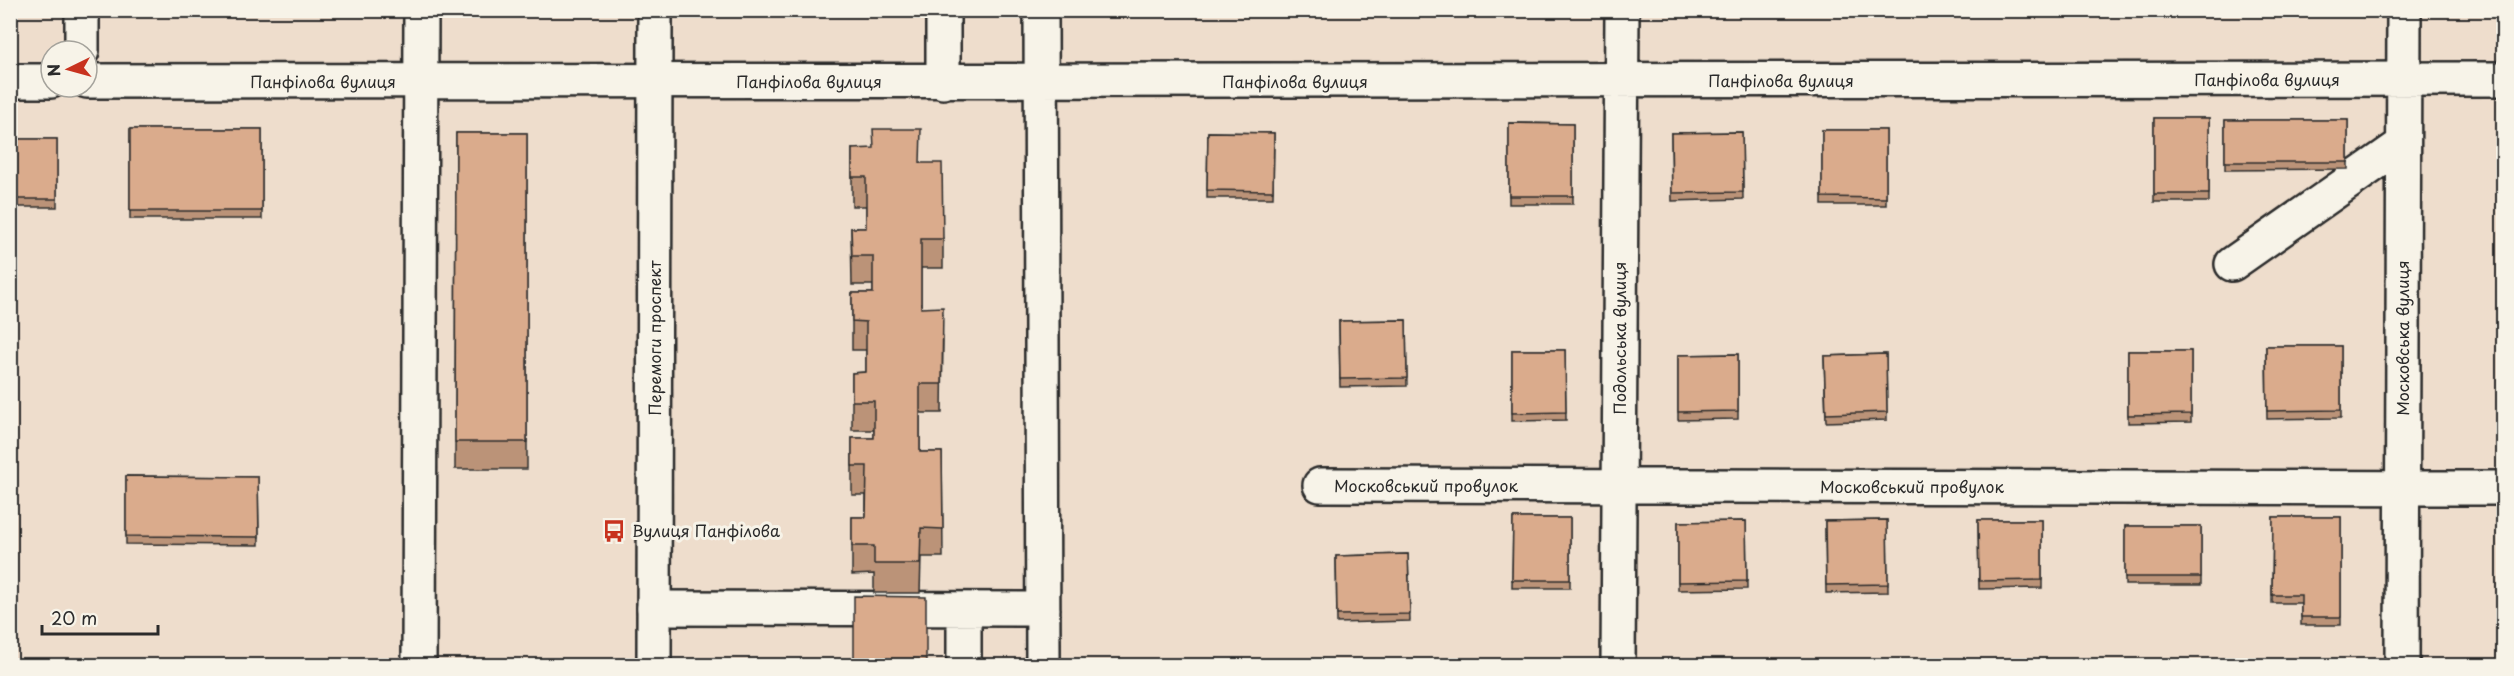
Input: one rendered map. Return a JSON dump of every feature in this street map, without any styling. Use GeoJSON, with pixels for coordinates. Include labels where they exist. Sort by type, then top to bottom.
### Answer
{"type":"FeatureCollection","features":[{"type":"Feature","properties":{"kind":"street"},"geometry":{"type":"LineString","coordinates":[[82,10],[82,39]]}},
{"type":"Feature","properties":{"kind":"street"},"geometry":{"type":"LineString","coordinates":[[419,666],[421,10]]}},
{"type":"Feature","properties":{"kind":"street","name":"Перемоги проспект"},"geometry":{"type":"LineString","coordinates":[[654,666],[655,10]]}},
{"type":"Feature","properties":{"kind":"street"},"geometry":{"type":"LineString","coordinates":[[943,10],[943,82]]}},
{"type":"Feature","properties":{"kind":"street"},"geometry":{"type":"LineString","coordinates":[[1041,10],[1043,666]]}},
{"type":"Feature","properties":{"kind":"street","name":"Подольська вулиця"},"geometry":{"type":"LineString","coordinates":[[1618,666],[1622,10]]}},
{"type":"Feature","properties":{"kind":"street","name":"Московська вулиця"},"geometry":{"type":"LineString","coordinates":[[2402,666],[2404,10]]}},
{"type":"Feature","properties":{"kind":"street","name":"Панфілова вулиця"},"geometry":{"type":"LineString","coordinates":[[99,81],[655,83],[2504,79]]}},
{"type":"Feature","properties":{"kind":"street"},"geometry":{"type":"LineString","coordinates":[[10,81],[39,81]]}},
{"type":"Feature","properties":{"kind":"street"},"geometry":{"type":"LineString","coordinates":[[2232,264],[2403,144]]}},
{"type":"Feature","properties":{"kind":"street","name":"Московський провулок"},"geometry":{"type":"LineString","coordinates":[[1320,485],[2504,488]]}},
{"type":"Feature","properties":{"kind":"street"},"geometry":{"type":"LineString","coordinates":[[654,608],[1043,609]]}},
{"type":"Feature","properties":{"kind":"street"},"geometry":{"type":"LineString","coordinates":[[964,609],[964,666]]}},
{"type":"Feature","properties":{"kind":"building"},"geometry":{"type":"Polygon","coordinates":[[[2154,118],[2209,118],[2209,194],[2154,194],[2154,118]]]}},
{"type":"Feature","properties":{"kind":"building"},"geometry":{"type":"Polygon","coordinates":[[[2225,120],[2348,120],[2348,162],[2225,162],[2225,120]]]}},
{"type":"Feature","properties":{"kind":"building"},"geometry":{"type":"Polygon","coordinates":[[[1509,123],[1573,124],[1573,196],[1509,196],[1509,123]]]}},
{"type":"Feature","properties":{"kind":"building"},"geometry":{"type":"Polygon","coordinates":[[[130,129],[262,129],[262,211],[130,211],[130,129]]]}},
{"type":"Feature","properties":{"kind":"building"},"geometry":{"type":"Polygon","coordinates":[[[873,129],[921,129],[920,163],[942,163],[943,239],[921,239],[921,308],[943,307],[942,384],[920,384],[920,452],[942,452],[943,529],[921,528],[920,564],[874,564],[874,546],[852,546],[852,517],[866,517],[867,466],[852,466],[852,438],[874,438],[874,401],[852,401],[852,373],[866,372],[866,322],[852,321],[852,293],[873,293],[873,256],[852,256],[851,228],[866,228],[866,177],[852,177],[852,149],[874,148],[873,129]]]}},
{"type":"Feature","properties":{"kind":"building"},"geometry":{"type":"Polygon","coordinates":[[[1822,130],[1886,130],[1886,198],[1822,197],[1822,130]]]}},
{"type":"Feature","properties":{"kind":"building"},"geometry":{"type":"Polygon","coordinates":[[[1208,132],[1274,133],[1273,191],[1207,190],[1208,132]]]}},
{"type":"Feature","properties":{"kind":"building"},"geometry":{"type":"Polygon","coordinates":[[[1742,132],[1743,192],[1672,193],[1671,133],[1742,132]]]}},
{"type":"Feature","properties":{"kind":"building"},"geometry":{"type":"Polygon","coordinates":[[[456,133],[527,133],[527,442],[455,442],[456,133]]]}},
{"type":"Feature","properties":{"kind":"building"},"geometry":{"type":"Polygon","coordinates":[[[10,139],[57,139],[57,199],[10,199],[10,139]]]}},
{"type":"Feature","properties":{"kind":"building"},"geometry":{"type":"Polygon","coordinates":[[[1406,320],[1407,378],[1340,379],[1339,321],[1406,320]]]}},
{"type":"Feature","properties":{"kind":"building"},"geometry":{"type":"Polygon","coordinates":[[[2266,346],[2341,346],[2341,410],[2267,411],[2266,346]]]}},
{"type":"Feature","properties":{"kind":"building"},"geometry":{"type":"Polygon","coordinates":[[[1512,350],[1565,350],[1566,412],[1512,413],[1512,350]]]}},
{"type":"Feature","properties":{"kind":"building"},"geometry":{"type":"Polygon","coordinates":[[[2128,351],[2191,351],[2191,414],[2128,415],[2128,351]]]}},
{"type":"Feature","properties":{"kind":"building"},"geometry":{"type":"Polygon","coordinates":[[[1738,354],[1738,411],[1678,412],[1678,355],[1738,354]]]}},
{"type":"Feature","properties":{"kind":"building"},"geometry":{"type":"Polygon","coordinates":[[[1886,354],[1887,412],[1826,414],[1824,356],[1886,354]]]}},
{"type":"Feature","properties":{"kind":"building"},"geometry":{"type":"Polygon","coordinates":[[[126,476],[258,477],[259,537],[126,536],[126,476]]]}},
{"type":"Feature","properties":{"kind":"building"},"geometry":{"type":"Polygon","coordinates":[[[2273,517],[2341,517],[2341,617],[2301,617],[2301,595],[2272,595],[2273,517]]]}},
{"type":"Feature","properties":{"kind":"building"},"geometry":{"type":"Polygon","coordinates":[[[1513,518],[1570,518],[1570,580],[1512,580],[1513,518]]]}},
{"type":"Feature","properties":{"kind":"building"},"geometry":{"type":"Polygon","coordinates":[[[1887,520],[1888,584],[1826,585],[1825,521],[1887,520]]]}},
{"type":"Feature","properties":{"kind":"building"},"geometry":{"type":"Polygon","coordinates":[[[1978,520],[2042,520],[2042,580],[1979,581],[1978,520]]]}},
{"type":"Feature","properties":{"kind":"building"},"geometry":{"type":"Polygon","coordinates":[[[1746,521],[1747,581],[1678,582],[1678,522],[1746,521]]]}},
{"type":"Feature","properties":{"kind":"building"},"geometry":{"type":"Polygon","coordinates":[[[2125,526],[2201,526],[2201,577],[2125,577],[2125,526]]]}},
{"type":"Feature","properties":{"kind":"building"},"geometry":{"type":"Polygon","coordinates":[[[1408,554],[1410,614],[1337,615],[1336,556],[1408,554]]]}},
{"type":"Feature","properties":{"kind":"building"},"geometry":{"type":"Polygon","coordinates":[[[854,596],[926,597],[926,666],[854,666],[854,596]]]}},
{"type":"Feature","properties":{"kind":"place","name":"Вулиця Панфілова"},"geometry":{"type":"Point","coordinates":[614,531]}}]}
